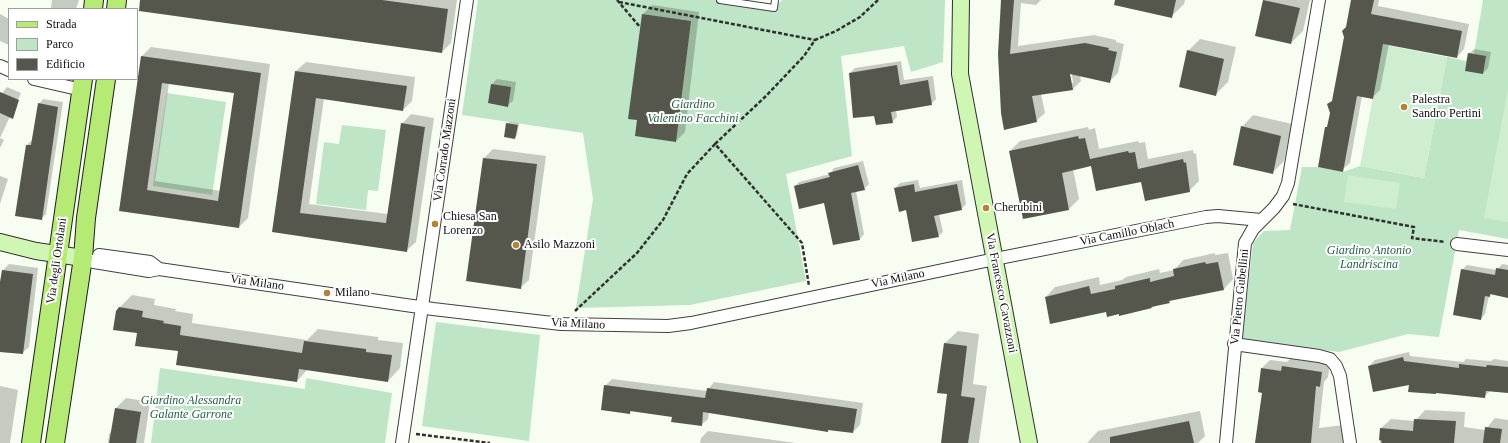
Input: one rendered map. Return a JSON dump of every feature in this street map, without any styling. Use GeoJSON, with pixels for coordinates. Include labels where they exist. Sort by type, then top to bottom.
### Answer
{"type":"FeatureCollection","features":[{"type":"Feature","properties":{"kind":"main road","name":"Via degli Ortolani"},"geometry":{"type":"LineString","coordinates":[[55,443],[83,258],[86,218],[106,80]]}},
{"type":"Feature","properties":{"kind":"main road","name":"Via degli Ortolani"},"geometry":{"type":"LineString","coordinates":[[31,443],[82,85]]}},
{"type":"Feature","properties":{"kind":"street","name":"Via Corrado Mazzoni"},"geometry":{"type":"LineString","coordinates":[[403,438],[467,0]]}},
{"type":"Feature","properties":{"kind":"street","name":"Via Francesco Cavazzoni"},"geometry":{"type":"LineString","coordinates":[[961,0],[960,74],[1029,443]]}},
{"type":"Feature","properties":{"kind":"street","name":"Via Pietro Gubellini"},"geometry":{"type":"LineString","coordinates":[[1226,443],[1232,386],[1234,344],[1245,243],[1253,229],[1279,202],[1288,183],[1319,0]]}},
{"type":"Feature","properties":{"kind":"street"},"geometry":{"type":"LineString","coordinates":[[42,80],[82,85]]}},
{"type":"Feature","properties":{"kind":"street","name":"Via Camillo Oblach"},"geometry":{"type":"LineString","coordinates":[[994,259],[1206,217],[1218,216],[1261,220]]}},
{"type":"Feature","properties":{"kind":"street","name":"Via Milano"},"geometry":{"type":"LineString","coordinates":[[0,242],[36,251],[83,258],[94,262],[149,271],[159,269],[423,307],[561,324],[608,326],[668,326],[692,323],[994,259]]}},
{"type":"Feature","properties":{"kind":"street"},"geometry":{"type":"LineString","coordinates":[[1457,244],[1508,250]]}},
{"type":"Feature","properties":{"kind":"street"},"geometry":{"type":"LineString","coordinates":[[1234,344],[1319,356],[1330,359],[1336,366],[1340,376],[1350,443]]}},
{"type":"Feature","properties":{"kind":"lane"},"geometry":{"type":"LineString","coordinates":[[720,0],[774,8],[775,0]]}},
{"type":"Feature","properties":{"kind":"path"},"geometry":{"type":"LineString","coordinates":[[561,324],[637,253],[663,220],[687,174],[715,144],[766,96],[804,56],[815,40],[836,31],[860,17],[878,0]]}},
{"type":"Feature","properties":{"kind":"path"},"geometry":{"type":"LineString","coordinates":[[618,1],[815,40]]}},
{"type":"Feature","properties":{"kind":"path"},"geometry":{"type":"LineString","coordinates":[[618,1],[640,27]]}},
{"type":"Feature","properties":{"kind":"path"},"geometry":{"type":"LineString","coordinates":[[715,144],[802,243],[811,298]]}},
{"type":"Feature","properties":{"kind":"path"},"geometry":{"type":"LineString","coordinates":[[1279,202],[1414,227],[1412,238],[1457,244]]}},
{"type":"Feature","properties":{"kind":"path"},"geometry":{"type":"LineString","coordinates":[[403,438],[490,443]]}},
{"type":"Feature","properties":{"kind":"green space","name":"Giardino Valentino Facchini"},"geometry":{"type":"Polygon","coordinates":[[[478,0],[720,0],[774,8],[782,0],[945,0],[943,62],[911,72],[904,46],[841,56],[852,156],[786,174],[806,281],[690,305],[576,308],[593,199],[583,133],[462,115],[478,0]]]}},
{"type":"Feature","properties":{"kind":"green space","name":"Giardino Antonio Landriscina"},"geometry":{"type":"Polygon","coordinates":[[[1483,0],[1508,0],[1508,239],[1459,230],[1439,337],[1408,334],[1339,352],[1242,339],[1253,243],[1264,231],[1290,230],[1302,167],[1318,167],[1343,172],[1360,166],[1424,178],[1447,57],[1466,61],[1468,53],[1474,54],[1483,0]]]}},
{"type":"Feature","properties":{"kind":"green space","name":"Palestra Sandro Pertini"},"geometry":{"type":"Polygon","coordinates":[[[1381,39],[1386,45],[1447,57],[1424,178],[1360,166],[1383,45],[1381,39]]]}},
{"type":"Feature","properties":{"kind":"green space"},"geometry":{"type":"Polygon","coordinates":[[[1508,88],[1508,222],[1484,218],[1508,88]]]}},
{"type":"Feature","properties":{"kind":"green space"},"geometry":{"type":"Polygon","coordinates":[[[167,93],[226,102],[212,195],[153,186],[167,93]]]}},
{"type":"Feature","properties":{"kind":"green space"},"geometry":{"type":"Polygon","coordinates":[[[342,125],[386,130],[378,191],[368,190],[366,210],[316,204],[324,142],[339,144],[342,125]]]}},
{"type":"Feature","properties":{"kind":"green space"},"geometry":{"type":"Polygon","coordinates":[[[1348,175],[1400,183],[1396,209],[1344,202],[1348,175]]]}},
{"type":"Feature","properties":{"kind":"green space"},"geometry":{"type":"Polygon","coordinates":[[[436,322],[540,335],[529,441],[422,426],[436,322]]]}},
{"type":"Feature","properties":{"kind":"green space","name":"Giardino Alessandra Galante Garrone"},"geometry":{"type":"Polygon","coordinates":[[[160,368],[305,389],[306,378],[392,393],[385,443],[151,443],[160,368]]]}},
{"type":"Feature","properties":{"kind":"building"},"geometry":{"type":"Polygon","coordinates":[[[140,0],[382,0],[448,9],[442,53],[139,11],[140,0]]]}},
{"type":"Feature","properties":{"kind":"building"},"geometry":{"type":"Polygon","coordinates":[[[1001,0],[1014,0],[1010,54],[1085,43],[1109,48],[1108,50],[1117,52],[1110,83],[1070,74],[1073,90],[1032,96],[1037,122],[1004,130],[1001,113],[998,54],[1001,0]]]}},
{"type":"Feature","properties":{"kind":"building"},"geometry":{"type":"Polygon","coordinates":[[[1115,0],[1176,0],[1172,18],[1114,5],[1115,0]]]}},
{"type":"Feature","properties":{"kind":"building"},"geometry":{"type":"Polygon","coordinates":[[[1263,0],[1300,8],[1291,44],[1255,36],[1263,0]]]}},
{"type":"Feature","properties":{"kind":"building"},"geometry":{"type":"Polygon","coordinates":[[[1351,0],[1374,0],[1371,14],[1462,31],[1457,58],[1383,44],[1373,99],[1357,96],[1343,172],[1318,167],[1325,127],[1327,127],[1330,113],[1327,104],[1332,101],[1344,37],[1342,31],[1346,27],[1351,0]]]}},
{"type":"Feature","properties":{"kind":"building"},"geometry":{"type":"Polygon","coordinates":[[[642,14],[691,21],[676,142],[635,136],[637,120],[628,119],[642,14]]]}},
{"type":"Feature","properties":{"kind":"building"},"geometry":{"type":"Polygon","coordinates":[[[1187,50],[1224,59],[1216,96],[1179,87],[1187,50]]]}},
{"type":"Feature","properties":{"kind":"building"},"geometry":{"type":"Polygon","coordinates":[[[1468,53],[1486,56],[1483,74],[1465,71],[1468,53]]]}},
{"type":"Feature","properties":{"kind":"building"},"geometry":{"type":"Polygon","coordinates":[[[141,56],[261,73],[239,228],[119,211],[141,56]],[[162,83],[147,190],[218,201],[234,93],[162,83]]]}},
{"type":"Feature","properties":{"kind":"building"},"geometry":{"type":"Polygon","coordinates":[[[897,65],[900,85],[928,80],[932,105],[891,112],[893,123],[876,125],[874,116],[853,118],[849,73],[897,65]]]}},
{"type":"Feature","properties":{"kind":"building"},"geometry":{"type":"Polygon","coordinates":[[[295,71],[407,86],[403,111],[316,98],[300,213],[386,223],[401,123],[425,127],[407,252],[272,232],[295,71]]]}},
{"type":"Feature","properties":{"kind":"building"},"geometry":{"type":"Polygon","coordinates":[[[491,84],[511,87],[508,107],[488,103],[491,84]]]}},
{"type":"Feature","properties":{"kind":"building"},"geometry":{"type":"Polygon","coordinates":[[[0,92],[19,100],[13,119],[0,113],[0,92]]]}},
{"type":"Feature","properties":{"kind":"building"},"geometry":{"type":"Polygon","coordinates":[[[38,103],[58,107],[42,220],[15,216],[26,145],[31,145],[38,103]]]}},
{"type":"Feature","properties":{"kind":"building"},"geometry":{"type":"Polygon","coordinates":[[[506,123],[518,125],[515,139],[504,137],[506,123]]]}},
{"type":"Feature","properties":{"kind":"building"},"geometry":{"type":"Polygon","coordinates":[[[1241,126],[1281,136],[1273,174],[1233,165],[1241,126]]]}},
{"type":"Feature","properties":{"kind":"building"},"geometry":{"type":"Polygon","coordinates":[[[1078,136],[1079,139],[1085,138],[1090,159],[1128,151],[1129,153],[1135,152],[1138,169],[1183,159],[1184,163],[1186,162],[1190,192],[1145,201],[1141,182],[1096,191],[1091,166],[1062,173],[1069,210],[1023,219],[1009,151],[1078,136]]]}},
{"type":"Feature","properties":{"kind":"building"},"geometry":{"type":"Polygon","coordinates":[[[483,158],[537,164],[521,289],[466,281],[483,158]]]}},
{"type":"Feature","properties":{"kind":"building"},"geometry":{"type":"Polygon","coordinates":[[[858,165],[865,190],[851,193],[860,240],[833,245],[824,203],[799,209],[794,186],[830,177],[828,173],[858,165]]]}},
{"type":"Feature","properties":{"kind":"building"},"geometry":{"type":"Polygon","coordinates":[[[914,184],[915,192],[957,184],[962,210],[934,216],[939,237],[912,242],[906,210],[899,212],[894,188],[914,184]]]}},
{"type":"Feature","properties":{"kind":"building"},"geometry":{"type":"Polygon","coordinates":[[[1205,262],[1206,264],[1218,262],[1224,290],[1169,301],[1170,303],[1119,316],[1119,314],[1107,317],[1106,312],[1050,324],[1045,297],[1089,286],[1091,294],[1115,289],[1115,286],[1150,278],[1150,282],[1174,276],[1173,269],[1205,262]]]}},
{"type":"Feature","properties":{"kind":"building"},"geometry":{"type":"Polygon","coordinates":[[[1496,268],[1508,270],[1508,298],[1490,294],[1490,297],[1485,296],[1481,320],[1453,315],[1461,269],[1495,275],[1496,268]]]}},
{"type":"Feature","properties":{"kind":"building"},"geometry":{"type":"Polygon","coordinates":[[[2,270],[33,274],[23,354],[0,352],[0,282],[2,270]]]}},
{"type":"Feature","properties":{"kind":"building"},"geometry":{"type":"Polygon","coordinates":[[[119,307],[143,311],[142,317],[181,326],[180,335],[302,353],[304,341],[366,349],[366,352],[392,355],[388,382],[299,369],[297,382],[176,365],[178,351],[135,346],[137,333],[113,330],[116,311],[119,307]]]}},
{"type":"Feature","properties":{"kind":"building"},"geometry":{"type":"Polygon","coordinates":[[[944,343],[967,346],[961,396],[975,398],[968,443],[941,443],[947,394],[937,393],[944,343]]]}},
{"type":"Feature","properties":{"kind":"building"},"geometry":{"type":"Polygon","coordinates":[[[1403,357],[1404,361],[1459,368],[1459,364],[1486,367],[1487,365],[1508,367],[1508,393],[1486,391],[1485,398],[1408,392],[1409,385],[1373,392],[1368,366],[1403,357]]]}},
{"type":"Feature","properties":{"kind":"building"},"geometry":{"type":"Polygon","coordinates":[[[1282,366],[1322,372],[1320,387],[1316,386],[1311,443],[1255,443],[1262,393],[1258,392],[1261,368],[1281,371],[1282,366]]]}},
{"type":"Feature","properties":{"kind":"building"},"geometry":{"type":"Polygon","coordinates":[[[604,385],[705,398],[707,388],[857,409],[853,433],[828,430],[828,432],[703,412],[702,426],[671,422],[672,417],[630,411],[630,414],[601,410],[604,385]]]}},
{"type":"Feature","properties":{"kind":"building"},"geometry":{"type":"Polygon","coordinates":[[[115,408],[141,412],[136,443],[109,443],[115,408]]]}},
{"type":"Feature","properties":{"kind":"building"},"geometry":{"type":"Polygon","coordinates":[[[1414,419],[1456,421],[1454,443],[1381,443],[1382,441],[1379,440],[1380,428],[1413,431],[1414,419]]]}},
{"type":"Feature","properties":{"kind":"building"},"geometry":{"type":"Polygon","coordinates":[[[1189,421],[1194,443],[1110,443],[1110,437],[1189,421]]]}},
{"type":"Feature","properties":{"kind":"building"},"geometry":{"type":"Polygon","coordinates":[[[1485,427],[1502,429],[1500,443],[1483,443],[1485,427]]]}},
{"type":"Feature","properties":{"kind":"place","name":"Palestra Sandro Pertini"},"geometry":{"type":"Point","coordinates":[1404,107]}},
{"type":"Feature","properties":{"kind":"place","name":"Cherubini"},"geometry":{"type":"Point","coordinates":[986,208]}},
{"type":"Feature","properties":{"kind":"place","name":"Chiesa San Lorenzo"},"geometry":{"type":"Point","coordinates":[435,224]}},
{"type":"Feature","properties":{"kind":"place","name":"Asilo Mazzoni"},"geometry":{"type":"Point","coordinates":[516,245]}},
{"type":"Feature","properties":{"kind":"place","name":"Milano"},"geometry":{"type":"Point","coordinates":[327,293]}}]}
